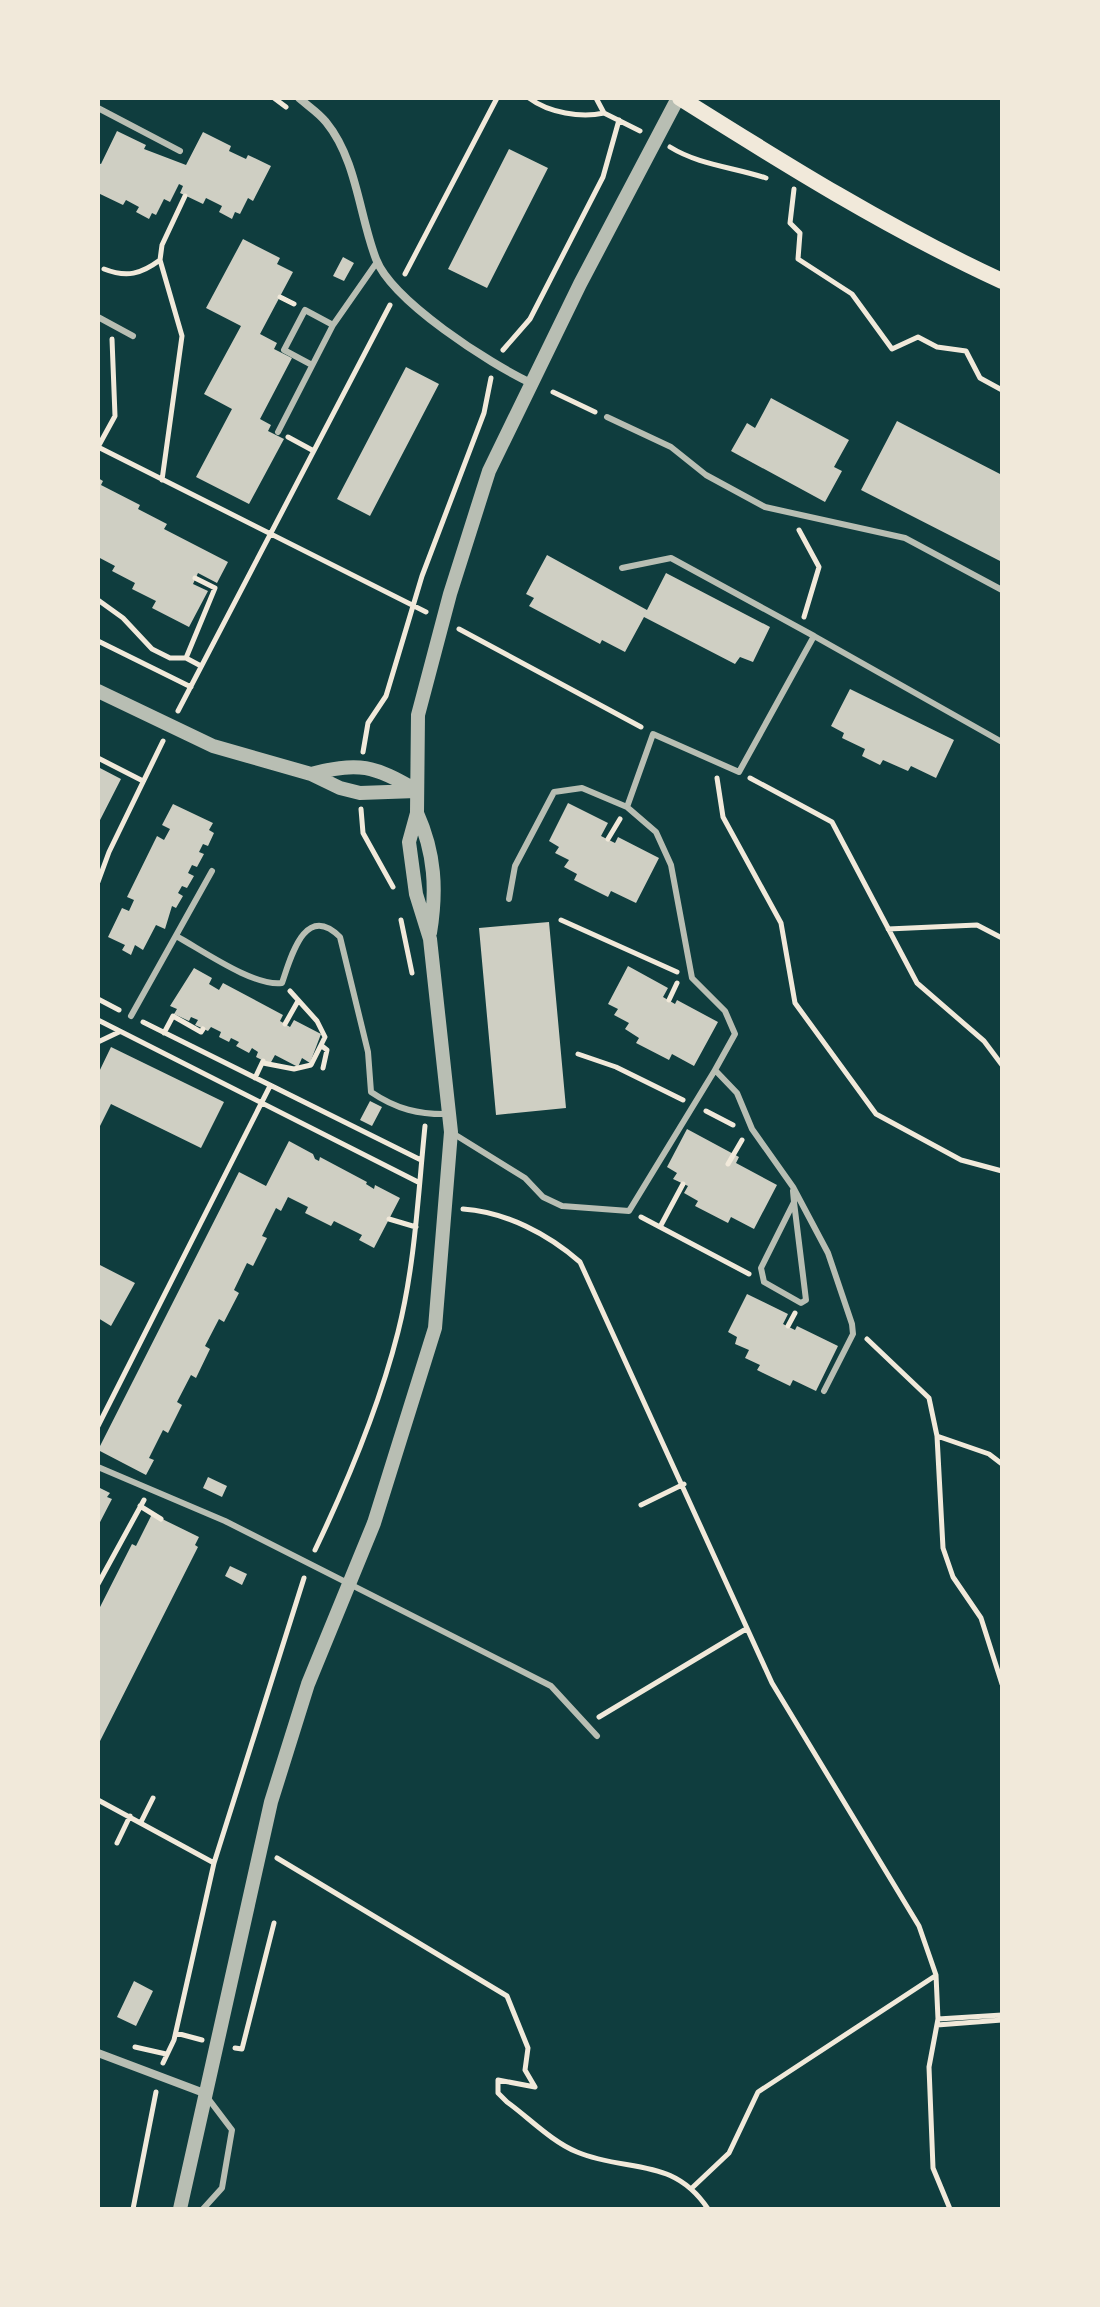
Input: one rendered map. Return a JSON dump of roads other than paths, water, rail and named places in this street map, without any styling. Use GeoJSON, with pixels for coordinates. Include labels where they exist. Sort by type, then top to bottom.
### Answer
{"type":"FeatureCollection","features":[{"type":"Feature","properties":{"kind":"main road"},"geometry":{"type":"LineString","coordinates":[[679,98],[812,180],[950,257],[1002,281]]}},
{"type":"Feature","properties":{"kind":"street"},"geometry":{"type":"LineString","coordinates":[[299,98],[327,123],[350,168],[377,262],[398,289],[496,367],[531,383]]}},
{"type":"Feature","properties":{"kind":"street"},"geometry":{"type":"LineString","coordinates":[[180,2209],[271,1802],[308,1684],[374,1523],[435,1328],[451,1132],[430,939],[436,895],[430,842],[417,813],[418,715],[450,594],[489,471],[531,383],[679,98]]}},
{"type":"Feature","properties":{"kind":"street"},"geometry":{"type":"LineString","coordinates":[[98,691],[213,746],[311,774],[360,793],[416,791]]}},
{"type":"Feature","properties":{"kind":"street"},"geometry":{"type":"LineString","coordinates":[[311,774],[343,765],[360,766],[383,771],[416,791]]}},
{"type":"Feature","properties":{"kind":"street"},"geometry":{"type":"LineString","coordinates":[[98,2053],[204,2093]]}},
{"type":"Feature","properties":{"kind":"lane"},"geometry":{"type":"LineString","coordinates":[[98,108],[180,151]]}},
{"type":"Feature","properties":{"kind":"lane"},"geometry":{"type":"LineString","coordinates":[[278,432],[333,325],[377,262]]}},
{"type":"Feature","properties":{"kind":"lane"},"geometry":{"type":"LineString","coordinates":[[312,365],[284,350],[305,310],[333,325]]}},
{"type":"Feature","properties":{"kind":"lane"},"geometry":{"type":"LineString","coordinates":[[98,317],[133,336]]}},
{"type":"Feature","properties":{"kind":"lane"},"geometry":{"type":"LineString","coordinates":[[607,417],[671,447],[706,475],[765,507],[905,538],[1002,590]]}},
{"type":"Feature","properties":{"kind":"lane"},"geometry":{"type":"LineString","coordinates":[[622,568],[671,558],[1002,742]]}},
{"type":"Feature","properties":{"kind":"lane"},"geometry":{"type":"LineString","coordinates":[[627,807],[653,734],[739,772],[814,636]]}},
{"type":"Feature","properties":{"kind":"lane"},"geometry":{"type":"LineString","coordinates":[[451,1132],[525,1178],[543,1197],[562,1206],[629,1211],[735,1034],[725,1011],[692,978],[671,865],[656,832],[627,807],[582,788],[554,792],[515,866],[509,899]]}},
{"type":"Feature","properties":{"kind":"lane"},"geometry":{"type":"LineString","coordinates":[[131,1016],[212,871]]}},
{"type":"Feature","properties":{"kind":"lane"},"geometry":{"type":"LineString","coordinates":[[176,936],[257,979],[282,983],[296,944],[306,931],[321,926],[332,929],[340,937],[368,1052],[371,1092],[392,1106],[426,1115],[450,1114]]}},
{"type":"Feature","properties":{"kind":"lane"},"geometry":{"type":"LineString","coordinates":[[715,1070],[737,1093],[752,1129],[793,1187],[828,1253],[853,1334],[824,1391]]}},
{"type":"Feature","properties":{"kind":"lane"},"geometry":{"type":"LineString","coordinates":[[793,1187],[806,1300],[801,1303],[764,1282],[761,1268],[794,1202]]}},
{"type":"Feature","properties":{"kind":"lane"},"geometry":{"type":"LineString","coordinates":[[98,1467],[150,1488],[309,1564],[551,1686],[597,1736]]}},
{"type":"Feature","properties":{"kind":"lane"},"geometry":{"type":"LineString","coordinates":[[203,2209],[222,2188],[232,2130],[204,2093]]}}]}
